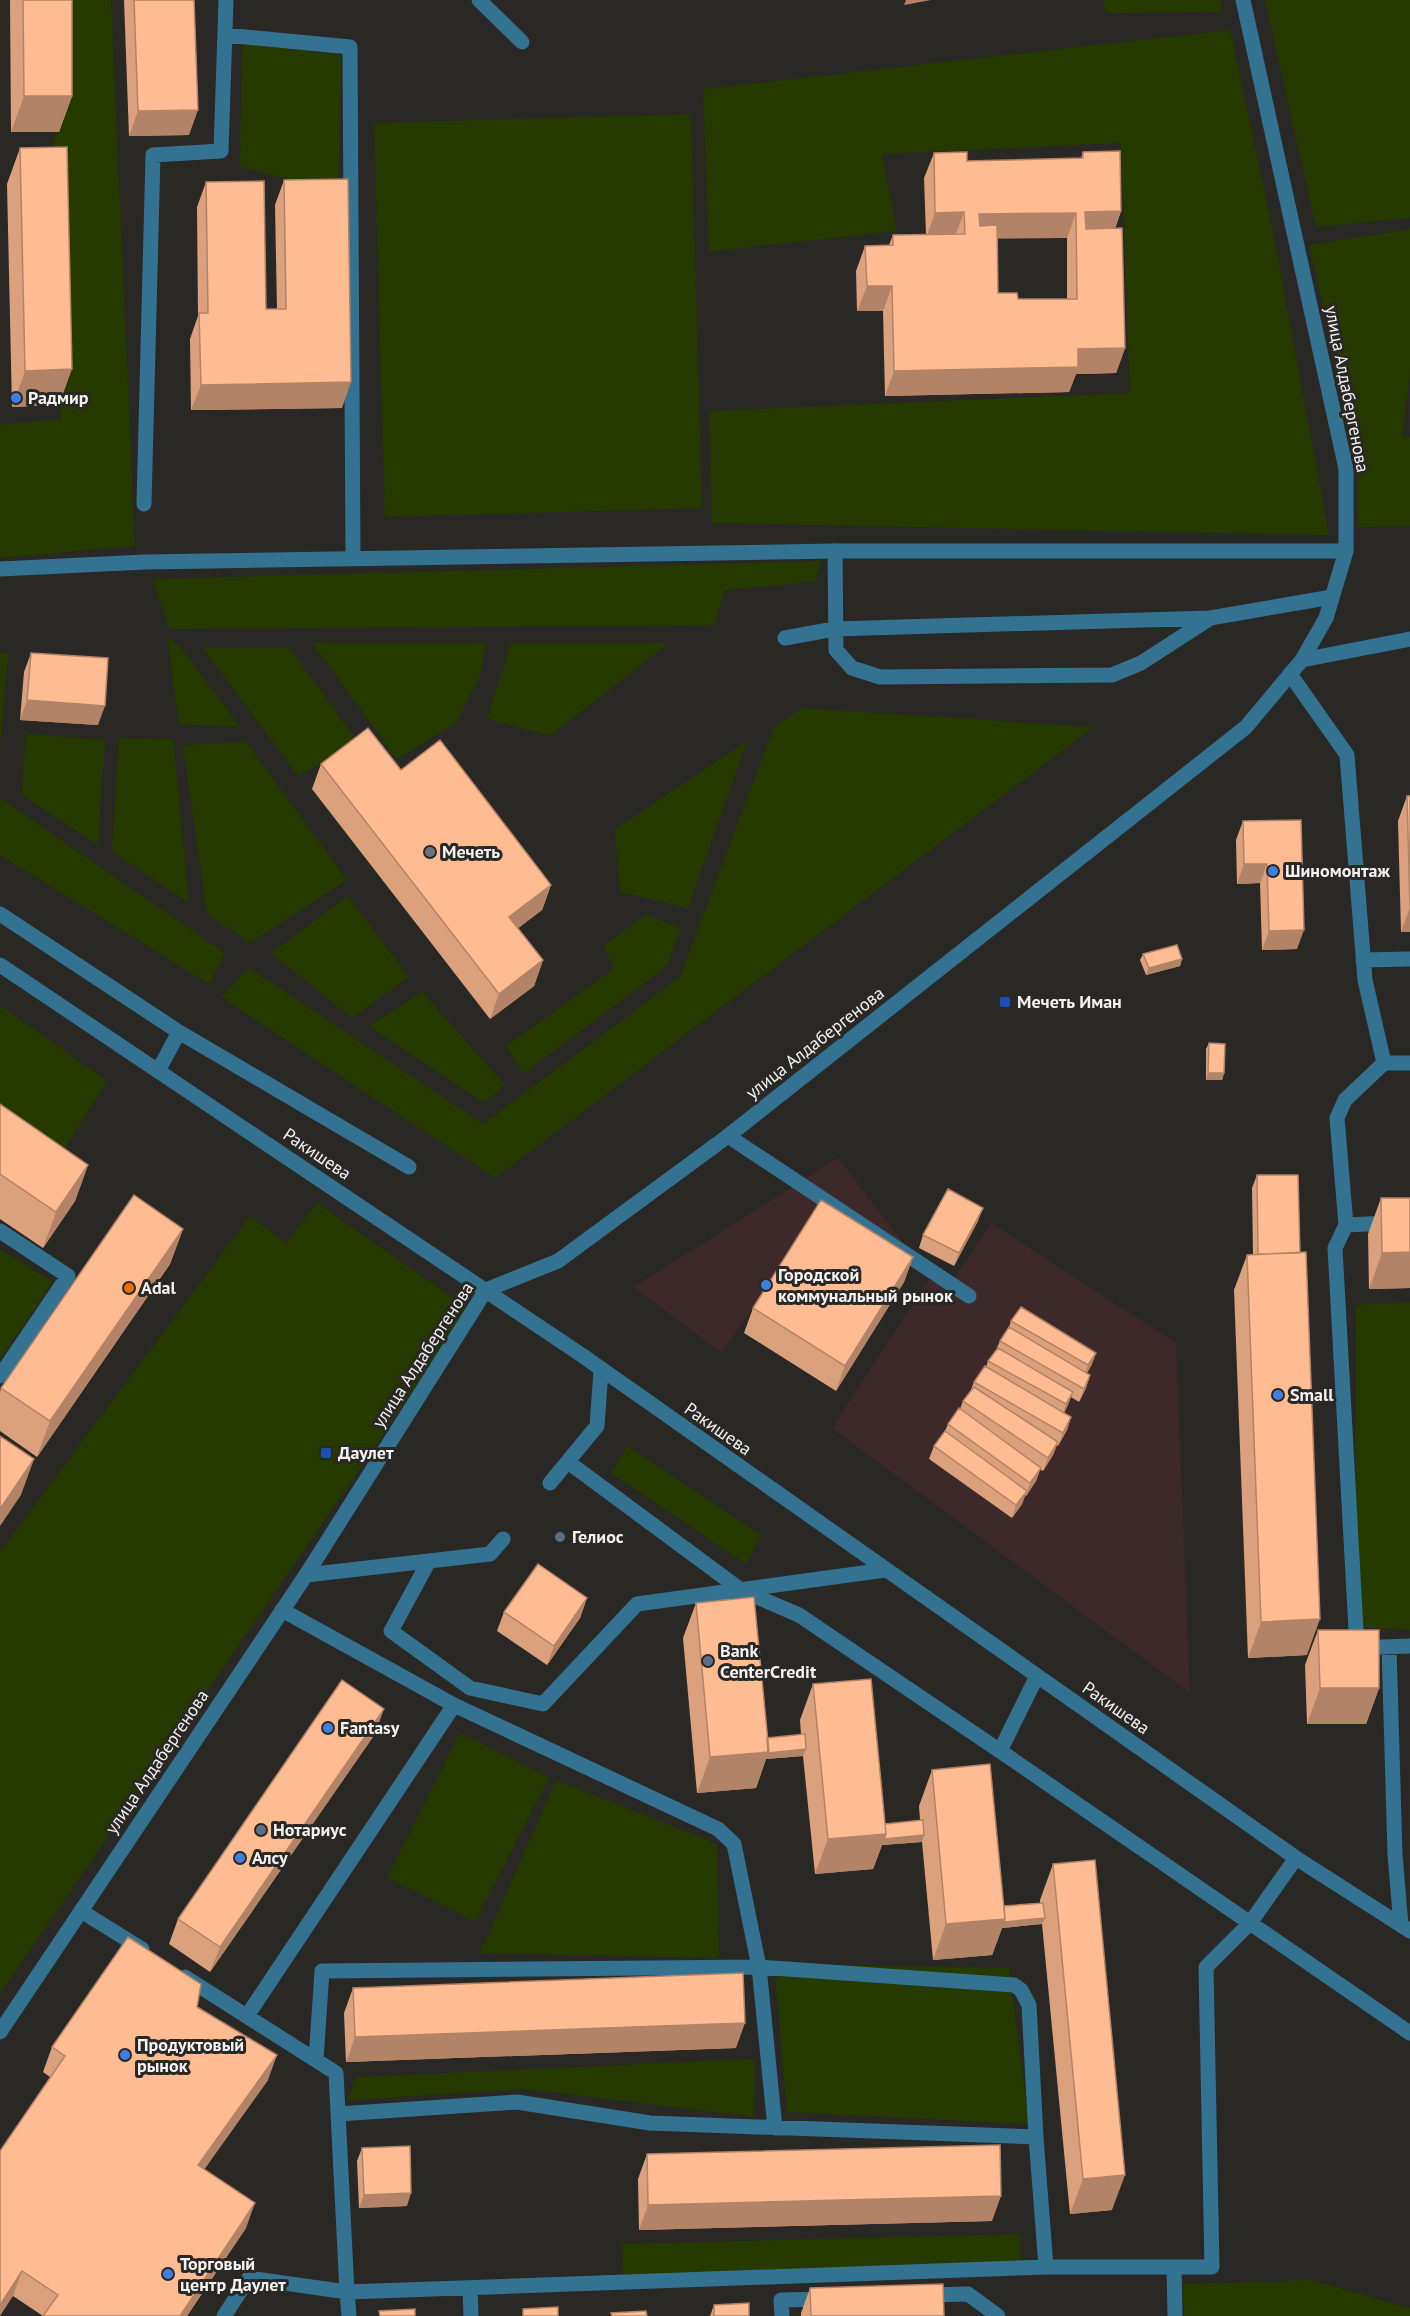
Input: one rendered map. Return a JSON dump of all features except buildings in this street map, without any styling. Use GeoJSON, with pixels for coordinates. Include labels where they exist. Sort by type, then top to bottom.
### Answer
{"type":"FeatureCollection","features":[{"type":"Feature","properties":{"kind":"street"},"geometry":{"type":"LineString","coordinates":[[144,504],[153,155],[221,151],[226,0]]}},
{"type":"Feature","properties":{"kind":"street"},"geometry":{"type":"LineString","coordinates":[[479,0],[522,42]]}},
{"type":"Feature","properties":{"kind":"street","name":"улица Алдабергенова"},"geometry":{"type":"LineString","coordinates":[[0,2031],[306,1575],[486,1290],[558,1261],[728,1136],[1246,727],[1302,660],[1326,618],[1346,551],[1346,469],[1243,0]]}},
{"type":"Feature","properties":{"kind":"street"},"geometry":{"type":"LineString","coordinates":[[225,35],[350,47],[353,558]]}},
{"type":"Feature","properties":{"kind":"street"},"geometry":{"type":"LineString","coordinates":[[835,551],[836,650],[844,663],[860,672],[880,677],[1098,677],[1126,671],[1210,618]]}},
{"type":"Feature","properties":{"kind":"street"},"geometry":{"type":"LineString","coordinates":[[0,570],[145,562],[835,551],[1346,551]]}},
{"type":"Feature","properties":{"kind":"street"},"geometry":{"type":"LineString","coordinates":[[785,638],[834,629],[1210,618],[1332,597]]}},
{"type":"Feature","properties":{"kind":"street"},"geometry":{"type":"LineString","coordinates":[[1302,660],[1410,639]]}},
{"type":"Feature","properties":{"kind":"street"},"geometry":{"type":"LineString","coordinates":[[1290,674],[1347,755],[1365,980],[1384,1063]]}},
{"type":"Feature","properties":{"kind":"street"},"geometry":{"type":"LineString","coordinates":[[0,914],[179,1032],[409,1167]]}},
{"type":"Feature","properties":{"kind":"street"},"geometry":{"type":"LineString","coordinates":[[1364,960],[1410,959]]}},
{"type":"Feature","properties":{"kind":"street","name":"Ракишева"},"geometry":{"type":"LineString","coordinates":[[0,965],[486,1290],[1296,1858],[1405,1928]]}},
{"type":"Feature","properties":{"kind":"street"},"geometry":{"type":"LineString","coordinates":[[158,1071],[179,1032]]}},
{"type":"Feature","properties":{"kind":"street"},"geometry":{"type":"LineString","coordinates":[[1410,1063],[1384,1063],[1345,1100],[1337,1118],[1346,1225],[1335,1248],[1357,1648],[1410,1646]]}},
{"type":"Feature","properties":{"kind":"street"},"geometry":{"type":"LineString","coordinates":[[728,1136],[969,1296]]}},
{"type":"Feature","properties":{"kind":"street"},"geometry":{"type":"LineString","coordinates":[[1346,1225],[1410,1222]]}},
{"type":"Feature","properties":{"kind":"street"},"geometry":{"type":"LineString","coordinates":[[0,1232],[68,1276],[0,1376]]}},
{"type":"Feature","properties":{"kind":"street"},"geometry":{"type":"LineString","coordinates":[[550,1483],[597,1426],[601,1371]]}},
{"type":"Feature","properties":{"kind":"street"},"geometry":{"type":"LineString","coordinates":[[568,1462],[741,1590],[799,1615],[1410,2032]]}},
{"type":"Feature","properties":{"kind":"street"},"geometry":{"type":"LineString","coordinates":[[306,1575],[490,1554],[503,1539]]}},
{"type":"Feature","properties":{"kind":"street"},"geometry":{"type":"LineString","coordinates":[[429,1561],[391,1631],[470,1688],[543,1704],[637,1604],[885,1570]]}},
{"type":"Feature","properties":{"kind":"street"},"geometry":{"type":"LineString","coordinates":[[282,1610],[454,1706],[718,1829],[734,1844],[759,1968],[775,2128]]}},
{"type":"Feature","properties":{"kind":"street"},"geometry":{"type":"LineString","coordinates":[[1389,1647],[1395,1855],[1405,1928]]}},
{"type":"Feature","properties":{"kind":"street"},"geometry":{"type":"LineString","coordinates":[[1000,1751],[1037,1676]]}},
{"type":"Feature","properties":{"kind":"street"},"geometry":{"type":"LineString","coordinates":[[247,2016],[454,1706]]}},
{"type":"Feature","properties":{"kind":"street"},"geometry":{"type":"LineString","coordinates":[[224,2316],[249,2278],[347,2292],[1046,2267],[1212,2267],[1206,1967],[1250,1923],[1296,1858]]}},
{"type":"Feature","properties":{"kind":"street"},"geometry":{"type":"LineString","coordinates":[[81,1911],[156,1959]]}},
{"type":"Feature","properties":{"kind":"street"},"geometry":{"type":"LineString","coordinates":[[316,2060],[322,1971],[759,1968],[1014,1985],[1021,1990],[1029,2005],[1046,2267]]}},
{"type":"Feature","properties":{"kind":"street"},"geometry":{"type":"LineString","coordinates":[[176,1971],[336,2073],[349,2316]]}},
{"type":"Feature","properties":{"kind":"street"},"geometry":{"type":"LineString","coordinates":[[338,2114],[517,2102],[651,2123],[1036,2137]]}},
{"type":"Feature","properties":{"kind":"street"},"geometry":{"type":"LineString","coordinates":[[1174,2268],[1175,2316]]}},
{"type":"Feature","properties":{"kind":"street"},"geometry":{"type":"LineString","coordinates":[[470,2288],[471,2316]]}},
{"type":"Feature","properties":{"kind":"street"},"geometry":{"type":"LineString","coordinates":[[910,2296],[968,2294],[998,2316]]}},
{"type":"Feature","properties":{"kind":"street"},"geometry":{"type":"LineString","coordinates":[[782,2316],[781,2300],[840,2298]]}},
{"type":"Feature","properties":{"kind":"shaded area"},"geometry":{"type":"Polygon","coordinates":[[[838,1158],[902,1241],[884,1259],[811,1220],[722,1353],[634,1287],[838,1158]]]}},
{"type":"Feature","properties":{"kind":"shaded area"},"geometry":{"type":"Polygon","coordinates":[[[991,1223],[1176,1343],[1190,1693],[832,1428],[936,1269],[954,1279],[991,1223]]]}},
{"type":"Feature","properties":{"kind":"green space"},"geometry":{"type":"Polygon","coordinates":[[[51,0],[111,0],[135,546],[0,558],[0,425],[61,419],[51,0]]]}},
{"type":"Feature","properties":{"kind":"green space"},"geometry":{"type":"Polygon","coordinates":[[[1103,0],[1221,0],[1222,12],[1106,13],[1103,0]]]}},
{"type":"Feature","properties":{"kind":"green space"},"geometry":{"type":"Polygon","coordinates":[[[1265,0],[1410,0],[1410,218],[1316,227],[1265,0]]]}},
{"type":"Feature","properties":{"kind":"green space"},"geometry":{"type":"Polygon","coordinates":[[[1230,30],[1271,222],[1329,535],[712,523],[709,411],[1130,393],[1121,143],[882,154],[897,231],[709,252],[703,89],[1230,30]]]}},
{"type":"Feature","properties":{"kind":"green space"},"geometry":{"type":"Polygon","coordinates":[[[242,43],[341,55],[338,192],[240,167],[242,43]]]}},
{"type":"Feature","properties":{"kind":"green space"},"geometry":{"type":"Polygon","coordinates":[[[691,114],[702,508],[385,517],[374,123],[691,114]]]}},
{"type":"Feature","properties":{"kind":"green space"},"geometry":{"type":"Polygon","coordinates":[[[1410,229],[1410,374],[1402,436],[1410,437],[1410,526],[1358,527],[1357,452],[1309,245],[1410,229]]]}},
{"type":"Feature","properties":{"kind":"green space"},"geometry":{"type":"Polygon","coordinates":[[[822,561],[815,582],[725,590],[714,625],[169,629],[153,579],[822,561]]]}},
{"type":"Feature","properties":{"kind":"green space"},"geometry":{"type":"Polygon","coordinates":[[[167,636],[182,649],[240,727],[179,724],[167,636]]]}},
{"type":"Feature","properties":{"kind":"green space"},"geometry":{"type":"Polygon","coordinates":[[[312,643],[486,643],[479,679],[455,724],[397,759],[312,643]]]}},
{"type":"Feature","properties":{"kind":"green space"},"geometry":{"type":"Polygon","coordinates":[[[511,643],[669,643],[550,736],[487,719],[511,643]]]}},
{"type":"Feature","properties":{"kind":"green space"},"geometry":{"type":"Polygon","coordinates":[[[203,648],[290,648],[359,744],[298,776],[203,648]]]}},
{"type":"Feature","properties":{"kind":"green space"},"geometry":{"type":"Polygon","coordinates":[[[0,653],[8,654],[0,750],[0,653]]]}},
{"type":"Feature","properties":{"kind":"green space"},"geometry":{"type":"Polygon","coordinates":[[[802,708],[1094,727],[495,1178],[221,997],[249,968],[483,1124],[680,977],[774,727],[802,708]]]}},
{"type":"Feature","properties":{"kind":"green space"},"geometry":{"type":"Polygon","coordinates":[[[26,734],[105,740],[98,845],[22,795],[26,734]]]}},
{"type":"Feature","properties":{"kind":"green space"},"geometry":{"type":"Polygon","coordinates":[[[119,738],[173,739],[189,903],[112,851],[119,738]]]}},
{"type":"Feature","properties":{"kind":"green space"},"geometry":{"type":"Polygon","coordinates":[[[747,741],[688,908],[620,892],[615,829],[747,741]]]}},
{"type":"Feature","properties":{"kind":"green space"},"geometry":{"type":"Polygon","coordinates":[[[246,742],[347,880],[250,943],[207,914],[183,745],[246,742]]]}},
{"type":"Feature","properties":{"kind":"green space"},"geometry":{"type":"Polygon","coordinates":[[[0,798],[225,953],[209,984],[0,855],[0,798]]]}},
{"type":"Feature","properties":{"kind":"green space"},"geometry":{"type":"Polygon","coordinates":[[[348,896],[409,977],[352,1018],[271,953],[348,896]]]}},
{"type":"Feature","properties":{"kind":"green space"},"geometry":{"type":"Polygon","coordinates":[[[646,915],[681,928],[667,966],[523,1074],[506,1046],[614,969],[604,945],[646,915]]]}},
{"type":"Feature","properties":{"kind":"green space"},"geometry":{"type":"Polygon","coordinates":[[[422,992],[505,1085],[484,1103],[369,1026],[422,992]]]}},
{"type":"Feature","properties":{"kind":"green space"},"geometry":{"type":"Polygon","coordinates":[[[0,1005],[107,1081],[62,1153],[0,1110],[0,1005]]]}},
{"type":"Feature","properties":{"kind":"green space"},"geometry":{"type":"Polygon","coordinates":[[[317,1203],[469,1309],[0,1994],[0,1552],[250,1216],[286,1243],[317,1203]]]}},
{"type":"Feature","properties":{"kind":"green space"},"geometry":{"type":"Polygon","coordinates":[[[0,1249],[53,1282],[0,1359],[0,1249]]]}},
{"type":"Feature","properties":{"kind":"green space"},"geometry":{"type":"Polygon","coordinates":[[[1410,1302],[1410,1630],[1355,1627],[1356,1305],[1410,1302]]]}},
{"type":"Feature","properties":{"kind":"green space"},"geometry":{"type":"Polygon","coordinates":[[[627,1446],[761,1535],[746,1564],[611,1473],[627,1446]]]}},
{"type":"Feature","properties":{"kind":"green space"},"geometry":{"type":"Polygon","coordinates":[[[460,1733],[549,1778],[475,1922],[387,1877],[460,1733]]]}},
{"type":"Feature","properties":{"kind":"green space"},"geometry":{"type":"Polygon","coordinates":[[[556,1780],[717,1844],[719,1958],[480,1953],[556,1780]]]}},
{"type":"Feature","properties":{"kind":"green space"},"geometry":{"type":"Polygon","coordinates":[[[774,1964],[1009,1968],[1029,2124],[787,2112],[774,1964]]]}},
{"type":"Feature","properties":{"kind":"green space"},"geometry":{"type":"Polygon","coordinates":[[[755,2059],[754,2117],[525,2089],[347,2100],[356,2077],[755,2059]]]}},
{"type":"Feature","properties":{"kind":"green space"},"geometry":{"type":"Polygon","coordinates":[[[1020,2234],[1021,2264],[623,2275],[622,2244],[1020,2234]]]}},
{"type":"Feature","properties":{"kind":"green space"},"geometry":{"type":"Polygon","coordinates":[[[1312,2280],[1410,2308],[1410,2316],[1184,2316],[1183,2284],[1312,2280]]]}},
{"type":"Feature","properties":{"kind":"place","name":"Радмир"},"geometry":{"type":"Point","coordinates":[16,398]}},
{"type":"Feature","properties":{"kind":"place","name":"Мечеть"},"geometry":{"type":"Point","coordinates":[430,852]}},
{"type":"Feature","properties":{"kind":"place","name":"Шиномонтаж"},"geometry":{"type":"Point","coordinates":[1273,871]}},
{"type":"Feature","properties":{"kind":"place","name":"Мечеть Иман"},"geometry":{"type":"Point","coordinates":[1005,1002]}},
{"type":"Feature","properties":{"kind":"place","name":"Городской коммунальный рынок"},"geometry":{"type":"Point","coordinates":[766,1285]}},
{"type":"Feature","properties":{"kind":"place","name":"Adal"},"geometry":{"type":"Point","coordinates":[129,1288]}},
{"type":"Feature","properties":{"kind":"place","name":"Small"},"geometry":{"type":"Point","coordinates":[1278,1395]}},
{"type":"Feature","properties":{"kind":"place","name":"Даулет"},"geometry":{"type":"Point","coordinates":[326,1453]}},
{"type":"Feature","properties":{"kind":"place","name":"Гелиос"},"geometry":{"type":"Point","coordinates":[560,1537]}},
{"type":"Feature","properties":{"kind":"place","name":"Bank CenterCredit"},"geometry":{"type":"Point","coordinates":[708,1661]}},
{"type":"Feature","properties":{"kind":"place","name":"Fantasy"},"geometry":{"type":"Point","coordinates":[328,1728]}},
{"type":"Feature","properties":{"kind":"place","name":"Нотариус"},"geometry":{"type":"Point","coordinates":[261,1830]}},
{"type":"Feature","properties":{"kind":"place","name":"Алсу"},"geometry":{"type":"Point","coordinates":[240,1858]}},
{"type":"Feature","properties":{"kind":"place","name":"Продуктовый рынок"},"geometry":{"type":"Point","coordinates":[125,2055]}},
{"type":"Feature","properties":{"kind":"place","name":"Торговый центр Даулет"},"geometry":{"type":"Point","coordinates":[168,2274]}}]}
